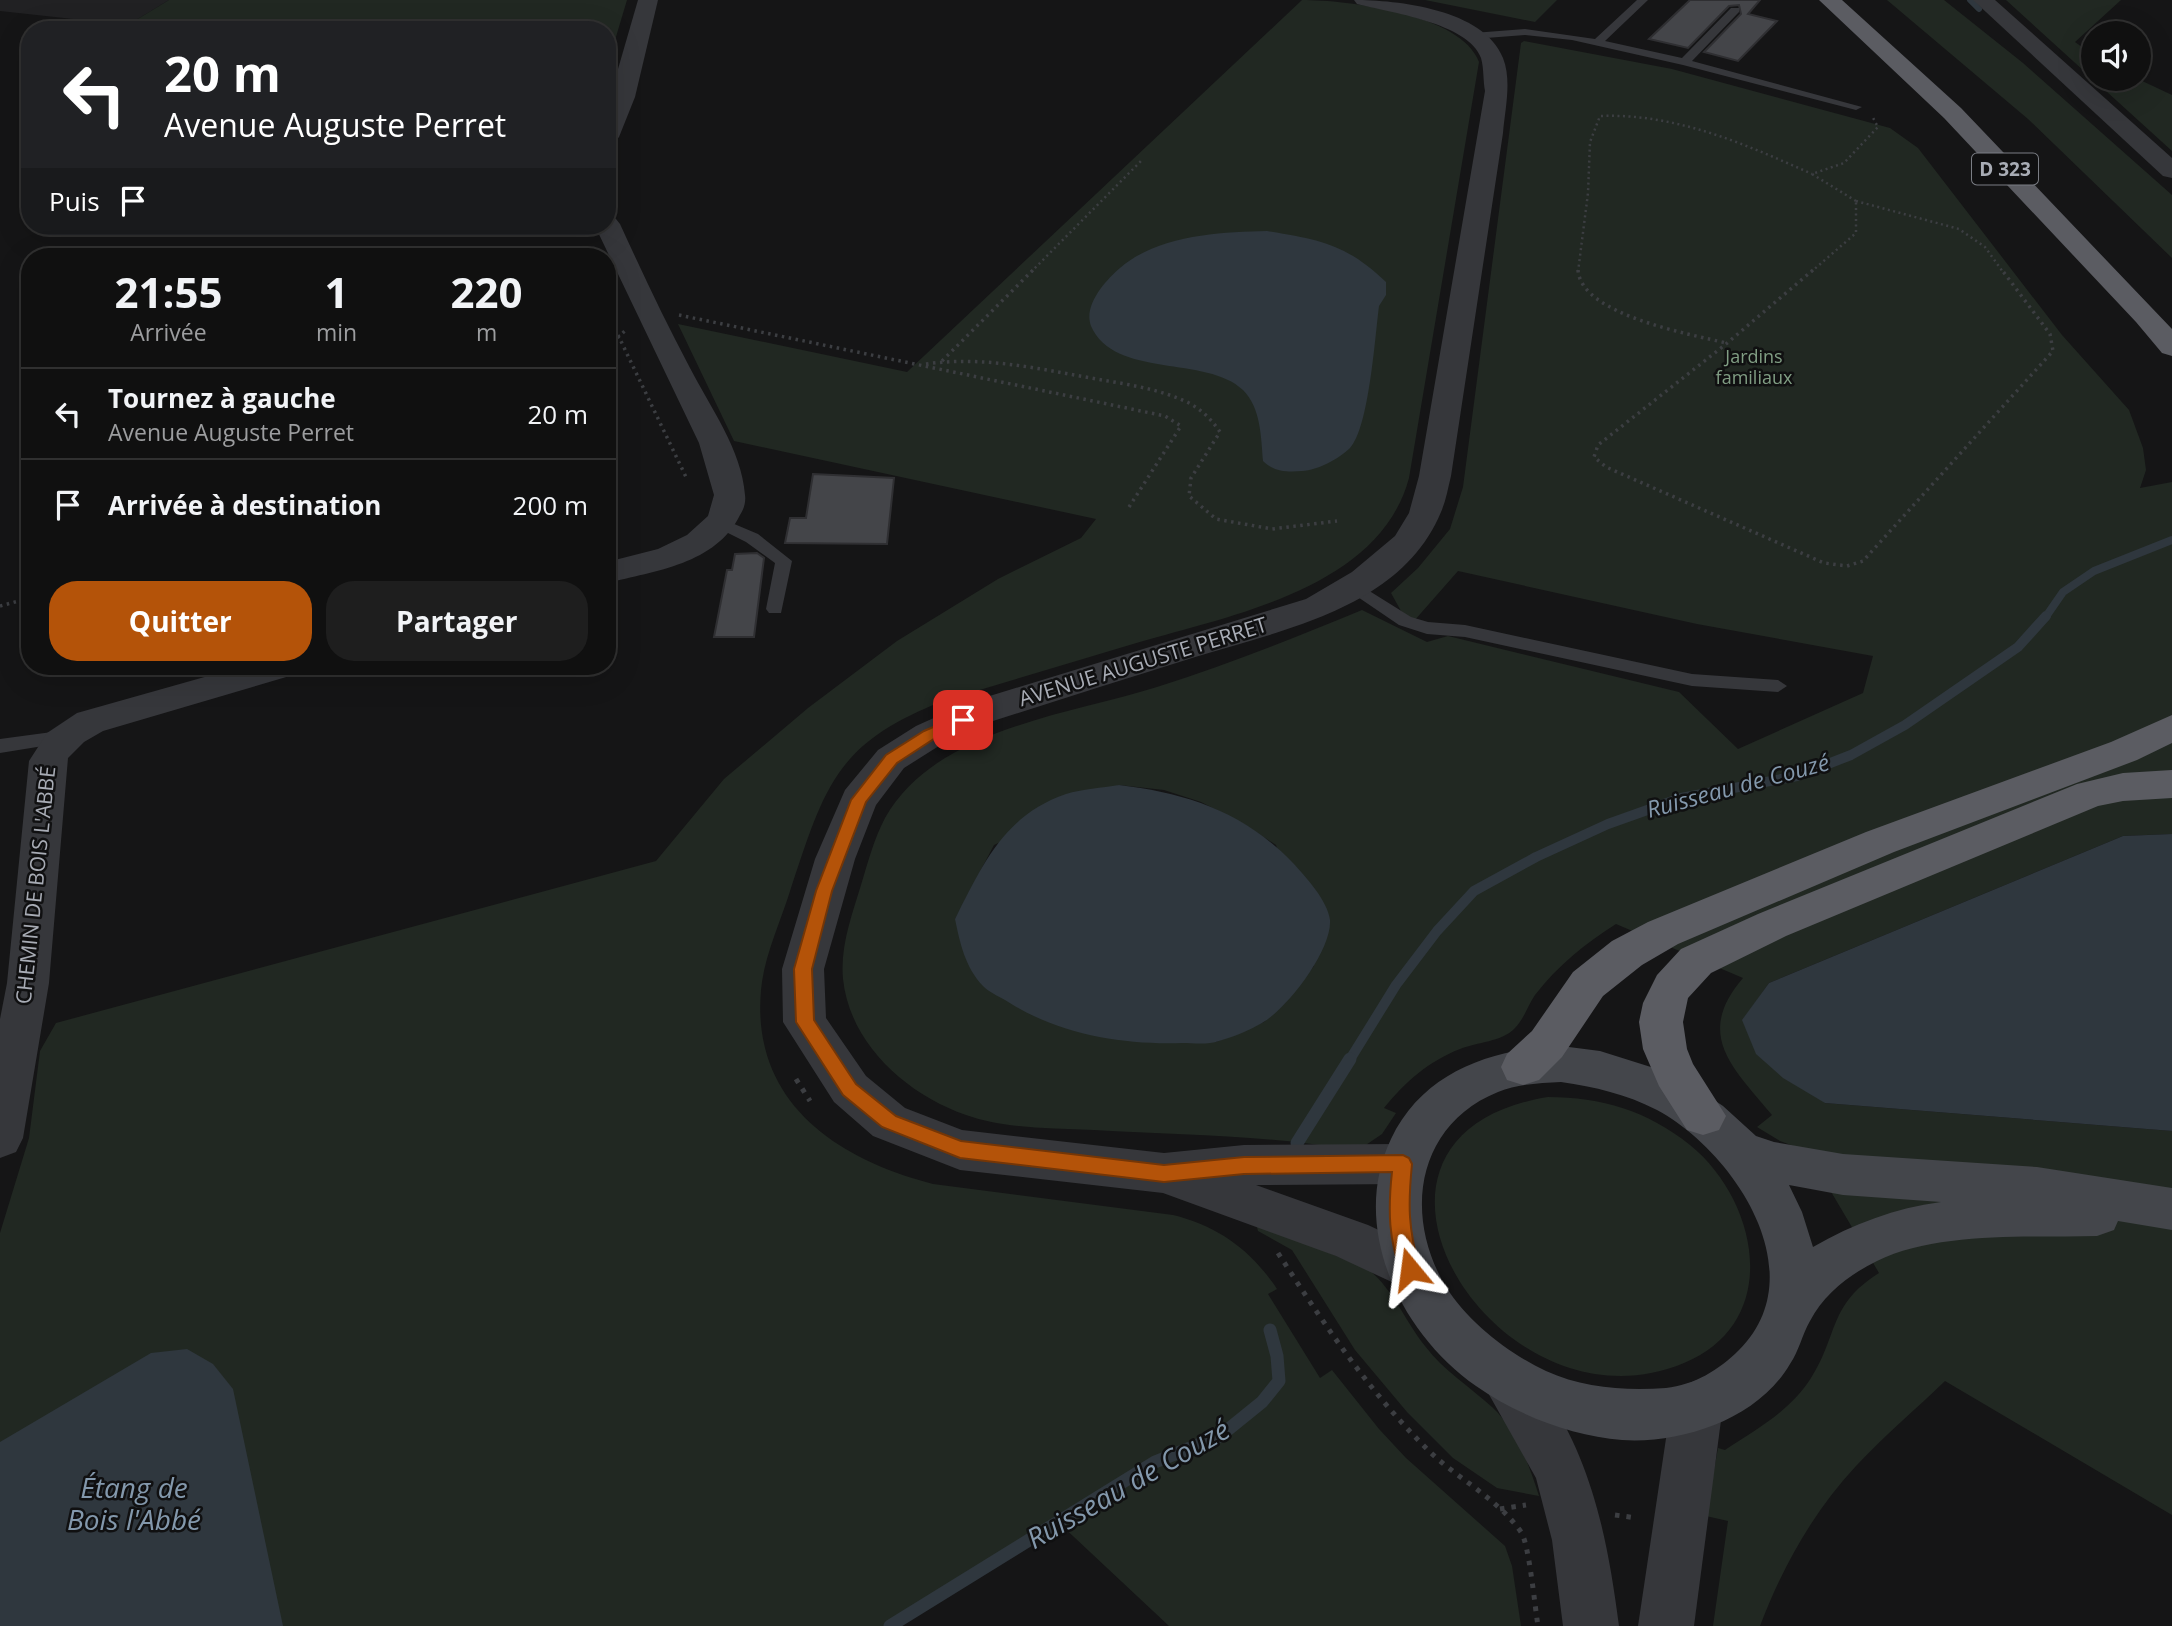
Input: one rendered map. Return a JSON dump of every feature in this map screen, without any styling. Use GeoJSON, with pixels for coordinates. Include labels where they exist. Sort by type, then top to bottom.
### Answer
{"type":"FeatureCollection","features":[{"type":"Feature","properties":{"kind":"highway","name":"D 323"},"geometry":{"type":"LineString","coordinates":[[1829,0],[1949,111],[2146,316],[2172,347]]}},
{"type":"Feature","properties":{"kind":"highway","name":"D 323"},"geometry":{"type":"LineString","coordinates":[[1858,0],[1888,24],[2094,227]]}},
{"type":"Feature","properties":{"kind":"highway"},"geometry":{"type":"LineString","coordinates":[[1523,1066],[1547,1044],[1575,1000],[1595,978],[1627,953],[1663,933],[1880,842],[2124,751],[2172,728]]}},
{"type":"Feature","properties":{"kind":"highway"},"geometry":{"type":"LineString","coordinates":[[1703,1116],[1675,1073],[1665,1049],[1661,1022],[1664,1003],[1672,987],[1696,961],[1772,925],[2090,794],[2123,787],[2172,784]]}},
{"type":"Feature","properties":{"kind":"main road"},"geometry":{"type":"LineString","coordinates":[[1561,1064],[1610,1071],[1644,1082],[1672,1095],[1703,1116],[1741,1152],[1764,1180],[1778,1207],[1787,1238],[1793,1286],[1787,1312],[1780,1335],[1751,1374],[1721,1395],[1668,1413],[1636,1415],[1602,1412],[1567,1405],[1535,1393],[1503,1376],[1454,1335],[1434,1311],[1410,1269],[1401,1241],[1398,1208],[1403,1164],[1423,1124],[1452,1094],[1480,1079],[1523,1066],[1561,1064]]}},
{"type":"Feature","properties":{"kind":"main road"},"geometry":{"type":"LineString","coordinates":[[1741,1152],[1805,1168],[2021,1187],[2172,1210]]}},
{"type":"Feature","properties":{"kind":"main road"},"geometry":{"type":"LineString","coordinates":[[1787,1312],[1809,1282],[1829,1263],[1862,1244],[1905,1230],[1988,1220],[2172,1210]]}},
{"type":"Feature","properties":{"kind":"street"},"geometry":{"type":"LineString","coordinates":[[616,114],[648,0]]}},
{"type":"Feature","properties":{"kind":"street"},"geometry":{"type":"LineString","coordinates":[[1364,0],[1429,15],[1473,36]]}},
{"type":"Feature","properties":{"kind":"street"},"geometry":{"type":"LineString","coordinates":[[1381,0],[1457,16],[1497,34]]}},
{"type":"Feature","properties":{"kind":"street"},"geometry":{"type":"LineString","coordinates":[[1983,0],[2172,171]]}},
{"type":"Feature","properties":{"kind":"street","name":"AVENUE AUGUSTE PERRET"},"geometry":{"type":"LineString","coordinates":[[1496,91],[1504,78],[1506,56],[1504,45],[1497,34]]}},
{"type":"Feature","properties":{"kind":"street","name":"AVENUE AUGUSTE PERRET"},"geometry":{"type":"LineString","coordinates":[[1403,1164],[1244,1165],[1164,1173],[960,1150],[889,1122],[850,1089],[805,1022],[803,969],[824,891],[859,800],[891,759],[929,735],[980,712],[1318,607],[1355,587],[1386,564],[1425,514],[1435,476],[1496,91],[1492,58],[1483,43],[1473,36]]}},
{"type":"Feature","properties":{"kind":"street"},"geometry":{"type":"LineString","coordinates":[[612,235],[716,449],[729,492],[729,502],[720,523],[700,541],[673,554],[616,570]]}},
{"type":"Feature","properties":{"kind":"street","name":"CHEMIN DE BOIS L'ABBÉ"},"geometry":{"type":"LineString","coordinates":[[0,1138],[27,983],[48,761],[52,753],[67,736],[103,718],[253,675]]}},
{"type":"Feature","properties":{"kind":"street","name":"AVENUE AUGUSTE PERRET"},"geometry":{"type":"LineString","coordinates":[[1164,1173],[1351,1240],[1410,1269]]}},
{"type":"Feature","properties":{"kind":"street"},"geometry":{"type":"LineString","coordinates":[[1503,1376],[1538,1427],[1568,1493],[1577,1525],[1591,1626]]}},
{"type":"Feature","properties":{"kind":"street"},"geometry":{"type":"LineString","coordinates":[[1666,1626],[1697,1405]]}},
{"type":"Feature","properties":{"kind":"lane"},"geometry":{"type":"LineString","coordinates":[[1597,43],[1643,0]]}},
{"type":"Feature","properties":{"kind":"lane"},"geometry":{"type":"LineString","coordinates":[[1684,62],[1735,10]]}},
{"type":"Feature","properties":{"kind":"lane"},"geometry":{"type":"LineString","coordinates":[[1473,36],[1530,32],[1597,43],[1684,62],[1856,107]]}},
{"type":"Feature","properties":{"kind":"lane"},"geometry":{"type":"LineString","coordinates":[[720,523],[752,538],[783,561],[775,608]]}},
{"type":"Feature","properties":{"kind":"lane"},"geometry":{"type":"LineString","coordinates":[[1355,587],[1405,621],[1427,628],[1465,631],[1692,680],[1778,686]]}},
{"type":"Feature","properties":{"kind":"lane"},"geometry":{"type":"LineString","coordinates":[[0,746],[67,736]]}},
{"type":"Feature","properties":{"kind":"path"},"geometry":{"type":"LineString","coordinates":[[1812,174],[1844,163],[1878,127],[1874,118],[1856,107]]}},
{"type":"Feature","properties":{"kind":"path"},"geometry":{"type":"LineString","coordinates":[[1726,344],[1644,321],[1592,298],[1579,279],[1590,177],[1592,125],[1600,116],[1614,114],[1651,119],[1723,138],[1812,174],[1856,201],[1959,229],[1985,247],[2050,334],[2053,351],[1863,561],[1847,566],[1824,563],[1606,467],[1594,457],[1598,445],[1726,344],[1856,233],[1856,201]]}},
{"type":"Feature","properties":{"kind":"path"},"geometry":{"type":"LineString","coordinates":[[941,361],[1143,159]]}},
{"type":"Feature","properties":{"kind":"path"},"geometry":{"type":"LineString","coordinates":[[686,477],[618,335],[630,326],[685,314],[1166,416],[1181,426],[1129,507]]}},
{"type":"Feature","properties":{"kind":"path"},"geometry":{"type":"LineString","coordinates":[[923,365],[941,361],[996,361],[1146,388],[1186,401],[1209,417],[1220,432],[1191,478],[1189,496],[1216,519],[1272,529],[1337,521]]}},
{"type":"Feature","properties":{"kind":"path"},"geometry":{"type":"LineString","coordinates":[[0,606],[21,600]]}},
{"type":"Feature","properties":{"kind":"path"},"geometry":{"type":"LineString","coordinates":[[1253,1206],[1247,1230],[1275,1251],[1286,1264],[1332,1337],[1370,1387],[1430,1452],[1499,1509],[1523,1534],[1538,1626]]}},
{"type":"Feature","properties":{"kind":"shaded area"},"geometry":{"type":"Polygon","coordinates":[[[0,0],[169,0],[135,21],[91,21],[0,11],[0,0]]]}},
{"type":"Feature","properties":{"kind":"green space"},"geometry":{"type":"Polygon","coordinates":[[[169,0],[627,0],[616,37],[616,21],[135,21],[169,0]]]}},
{"type":"Feature","properties":{"kind":"green space"},"geometry":{"type":"Polygon","coordinates":[[[1302,0],[1373,7],[1427,21],[1450,32],[1468,46],[1479,62],[1409,478],[1392,516],[1366,547],[1333,572],[1295,592],[1254,609],[943,701],[907,717],[879,734],[857,752],[840,772],[814,822],[766,964],[761,990],[762,1029],[770,1064],[785,1094],[807,1120],[833,1141],[864,1159],[933,1184],[1173,1215],[1219,1233],[1245,1251],[1277,1289],[1268,1294],[1320,1378],[1332,1370],[1406,1458],[1505,1546],[1512,1566],[1521,1626],[1169,1626],[1058,1522],[890,1626],[0,1626],[0,1233],[29,1138],[40,1051],[56,1023],[656,861],[724,779],[808,708],[897,641],[998,579],[1081,538],[1096,519],[734,441],[678,324],[907,372],[1302,0]]]}},
{"type":"Feature","properties":{"kind":"green space"},"geometry":{"type":"Polygon","coordinates":[[[1425,0],[1557,0],[1535,22],[1425,0]]]}},
{"type":"Feature","properties":{"kind":"green space"},"geometry":{"type":"Polygon","coordinates":[[[1887,0],[1944,0],[2023,63],[2172,195],[2172,258],[2028,119],[1887,0]]]}},
{"type":"Feature","properties":{"kind":"green space"},"geometry":{"type":"Polygon","coordinates":[[[2006,0],[2121,0],[2098,21],[2081,21],[2081,37],[2075,42],[2081,46],[2081,68],[2006,0]]]}},
{"type":"Feature","properties":{"kind":"green space","name":"Jardins familiaux"},"geometry":{"type":"Polygon","coordinates":[[[1524,41],[1672,69],[1890,128],[1918,148],[2062,335],[2129,410],[2143,448],[2146,470],[2140,488],[2172,482],[2172,834],[2123,836],[1769,983],[1743,1020],[1825,1103],[2172,1131],[2172,1515],[1945,1381],[1867,1455],[1826,1502],[1789,1562],[1760,1626],[1713,1626],[1728,1521],[1706,1516],[1718,1448],[1725,1450],[1772,1418],[1803,1390],[1820,1362],[1842,1309],[1863,1285],[1879,1273],[1807,1151],[1780,1141],[1757,1127],[1772,1115],[1733,1066],[1724,1050],[1720,1034],[1721,1017],[1729,998],[1743,978],[1616,924],[1583,947],[1553,974],[1535,995],[1510,1033],[1449,1054],[1409,1081],[1384,1108],[1396,1113],[1382,1134],[1357,1151],[1259,1139],[1029,1127],[981,1120],[944,1106],[903,1080],[869,1045],[857,1025],[848,1003],[843,979],[845,943],[854,908],[885,818],[907,788],[936,764],[969,745],[1006,730],[1183,679],[1362,610],[1427,642],[1448,636],[1679,692],[1738,749],[1863,693],[1873,656],[1697,624],[1458,571],[1414,621],[1401,611],[1391,593],[1418,568],[1450,529],[1463,487],[1521,43],[1524,41]],[[1119,785],[994,845],[955,919],[1216,1042],[1264,1022],[1285,1003],[1314,966],[1276,845],[1244,824],[1201,802],[1164,790],[1119,785]]]}},
{"type":"Feature","properties":{"kind":"green space"},"geometry":{"type":"Polygon","coordinates":[[[2151,85],[2172,95],[2172,151],[2106,91],[2151,91],[2151,85]]]}},
{"type":"Feature","properties":{"kind":"green space"},"geometry":{"type":"Polygon","coordinates":[[[1548,1097],[1605,1103],[1658,1123],[1690,1145],[1714,1169],[1732,1197],[1745,1228],[1750,1260],[1748,1291],[1736,1320],[1716,1344],[1684,1363],[1614,1376],[1550,1360],[1495,1324],[1456,1274],[1436,1219],[1442,1166],[1477,1123],[1548,1097]]]}},
{"type":"Feature","properties":{"kind":"green space"},"geometry":{"type":"Polygon","coordinates":[[[1256,1223],[1368,1269],[1377,1277],[1432,1355],[1501,1416],[1526,1460],[1539,1496],[1497,1488],[1453,1458],[1407,1412],[1355,1350],[1292,1250],[1258,1231],[1256,1223]]]}},
{"type":"Feature","properties":{"kind":"water"},"geometry":{"type":"Polygon","coordinates":[[[1267,231],[1303,237],[1332,246],[1358,259],[1386,282],[1386,295],[1379,306],[1366,402],[1357,437],[1350,448],[1340,456],[1308,470],[1281,470],[1263,461],[1257,414],[1243,390],[1227,379],[1207,373],[1140,360],[1119,353],[1103,343],[1091,326],[1089,318],[1093,302],[1108,279],[1135,257],[1152,248],[1210,234],[1267,231]]]}},
{"type":"Feature","properties":{"kind":"water"},"geometry":{"type":"Polygon","coordinates":[[[1119,785],[1168,793],[1234,818],[1274,845],[1298,868],[1321,897],[1330,920],[1324,947],[1295,992],[1262,1023],[1210,1043],[1136,1042],[1090,1035],[1025,1012],[988,990],[972,971],[961,946],[955,919],[997,844],[1026,815],[1045,803],[1072,792],[1119,785]]]}},
{"type":"Feature","properties":{"kind":"water"},"geometry":{"type":"Polygon","coordinates":[[[2172,834],[2172,1131],[1825,1103],[1783,1078],[1756,1054],[1742,1020],[1769,983],[2123,836],[2172,834]]]}},
{"type":"Feature","properties":{"kind":"water","name":"Étang de Bois l'Abbé"},"geometry":{"type":"Polygon","coordinates":[[[187,1349],[213,1364],[233,1389],[283,1626],[0,1626],[0,1442],[151,1353],[187,1349]]]}},
{"type":"Feature","properties":{"kind":"building"},"geometry":{"type":"Polygon","coordinates":[[[1690,0],[1760,0],[1748,14],[1777,21],[1738,61],[1704,52],[1741,14],[1739,5],[1729,6],[1688,48],[1649,39],[1690,0]]]}},
{"type":"Feature","properties":{"kind":"building"},"geometry":{"type":"Polygon","coordinates":[[[813,474],[894,478],[887,544],[785,543],[790,518],[806,518],[813,474]]]}},
{"type":"Feature","properties":{"kind":"building"},"geometry":{"type":"Polygon","coordinates":[[[757,553],[764,558],[754,637],[714,637],[727,570],[732,570],[735,554],[757,553]]]}},
{"type":"Feature","properties":{"kind":"waterway"},"geometry":{"type":"LineString","coordinates":[[1970,0],[1979,9]]}},
{"type":"Feature","properties":{"kind":"waterway","name":"Ruisseau de Couzé"},"geometry":{"type":"LineString","coordinates":[[2045,618],[2063,592],[2094,571],[2172,540]]}},
{"type":"Feature","properties":{"kind":"waterway","name":"Ruisseau de Couzé"},"geometry":{"type":"LineString","coordinates":[[1349,1061],[1396,985],[1437,931],[1474,891],[1536,857],[1608,824],[1681,798],[1797,776],[1851,755],[1905,725],[2018,647],[2046,616]]}},
{"type":"Feature","properties":{"kind":"waterway","name":"Ruisseau de Couzé"},"geometry":{"type":"LineString","coordinates":[[1297,1143],[1350,1059]]}},
{"type":"Feature","properties":{"kind":"waterway","name":"Ruisseau de Couzé"},"geometry":{"type":"LineString","coordinates":[[890,1626],[1155,1462],[1220,1436],[1262,1402],[1279,1381],[1277,1356],[1270,1330]]}},
{"type":"Feature","properties":{"kind":"route"},"geometry":{"type":"LineString","coordinates":[[963,720],[929,735],[891,759],[859,800],[824,891],[803,969],[805,1022],[850,1089],[889,1122],[960,1150],[1164,1173],[1244,1165],[1403,1164],[1398,1208],[1401,1241],[1410,1269]]}}]}
